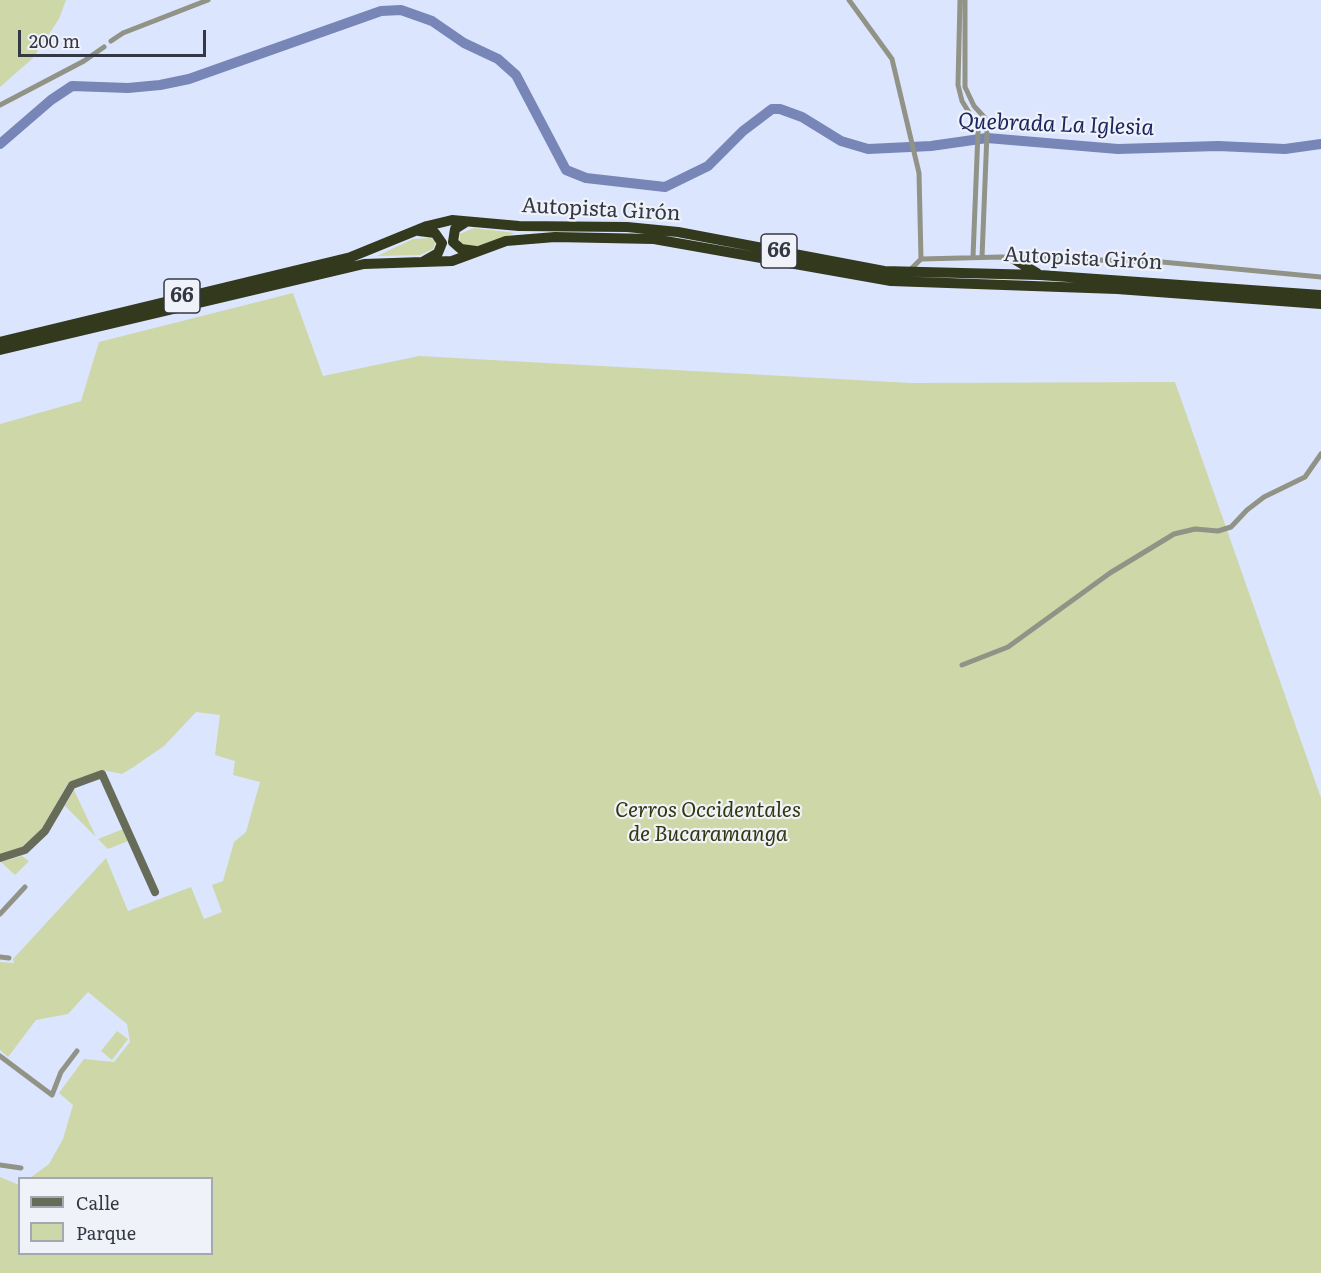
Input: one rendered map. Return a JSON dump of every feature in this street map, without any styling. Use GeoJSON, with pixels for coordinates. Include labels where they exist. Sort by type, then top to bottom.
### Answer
{"type":"FeatureCollection","features":[{"type":"Feature","properties":{"kind":"highway","name":"Autopista Girón"},"geometry":{"type":"LineString","coordinates":[[0,342],[365,254],[440,222],[470,221],[519,226],[627,227],[678,232],[884,271],[1040,275],[1321,295]]}},
{"type":"Feature","properties":{"kind":"highway"},"geometry":{"type":"LineString","coordinates":[[470,221],[454,229],[453,242],[461,249],[477,252]]}},
{"type":"Feature","properties":{"kind":"highway"},"geometry":{"type":"LineString","coordinates":[[415,231],[435,233],[442,243],[438,254],[421,262]]}},
{"type":"Feature","properties":{"kind":"highway","name":"Autopista Girón"},"geometry":{"type":"LineString","coordinates":[[0,350],[364,264],[452,261],[527,238],[654,239],[891,281],[1117,289],[1321,304]]}},
{"type":"Feature","properties":{"kind":"highway"},"geometry":{"type":"LineString","coordinates":[[1012,258],[1040,275]]}},
{"type":"Feature","properties":{"kind":"street"},"geometry":{"type":"LineString","coordinates":[[111,41],[123,33],[208,0]]}},
{"type":"Feature","properties":{"kind":"street"},"geometry":{"type":"LineString","coordinates":[[849,0],[892,59],[919,173],[921,259],[909,272]]}},
{"type":"Feature","properties":{"kind":"street"},"geometry":{"type":"LineString","coordinates":[[960,0],[958,85],[962,101],[976,124],[978,132],[973,257]]}},
{"type":"Feature","properties":{"kind":"street"},"geometry":{"type":"LineString","coordinates":[[965,0],[965,87],[974,106],[985,118],[987,133],[982,257]]}},
{"type":"Feature","properties":{"kind":"street"},"geometry":{"type":"LineString","coordinates":[[0,105],[84,61],[104,46]]}},
{"type":"Feature","properties":{"kind":"street"},"geometry":{"type":"LineString","coordinates":[[921,259],[982,257],[1162,262],[1321,277]]}},
{"type":"Feature","properties":{"kind":"street"},"geometry":{"type":"LineString","coordinates":[[962,665],[1008,647],[1110,573],[1174,534],[1195,529],[1218,531],[1231,528],[1247,510],[1264,497],[1305,477],[1321,454]]}},
{"type":"Feature","properties":{"kind":"street"},"geometry":{"type":"LineString","coordinates":[[0,858],[25,850],[46,830],[72,785],[102,774],[155,892]]}},
{"type":"Feature","properties":{"kind":"street"},"geometry":{"type":"LineString","coordinates":[[0,914],[26,887]]}},
{"type":"Feature","properties":{"kind":"street"},"geometry":{"type":"LineString","coordinates":[[0,957],[9,958]]}},
{"type":"Feature","properties":{"kind":"street"},"geometry":{"type":"LineString","coordinates":[[0,1056],[52,1095],[62,1072],[77,1051]]}},
{"type":"Feature","properties":{"kind":"street"},"geometry":{"type":"LineString","coordinates":[[0,1165],[21,1168]]}},
{"type":"Feature","properties":{"kind":"green space"},"geometry":{"type":"Polygon","coordinates":[[[0,0],[66,0],[59,19],[33,58],[0,87],[0,0]]]}},
{"type":"Feature","properties":{"kind":"green space"},"geometry":{"type":"Polygon","coordinates":[[[474,228],[515,233],[470,249],[460,243],[460,234],[474,228]]]}},
{"type":"Feature","properties":{"kind":"green space"},"geometry":{"type":"Polygon","coordinates":[[[430,238],[436,241],[433,249],[420,255],[377,256],[413,239],[430,238]]]}},
{"type":"Feature","properties":{"kind":"green space","name":"Cerros Occidentales de Bucaramanga"},"geometry":{"type":"Polygon","coordinates":[[[293,293],[323,376],[419,356],[911,383],[1175,382],[1321,798],[1321,1273],[0,1273],[0,1177],[18,1185],[18,1255],[213,1255],[213,1177],[31,1177],[49,1164],[63,1139],[73,1105],[59,1093],[84,1059],[114,1062],[130,1042],[127,1024],[88,992],[68,1014],[36,1020],[8,1057],[0,1050],[0,962],[14,963],[13,959],[106,858],[128,911],[191,887],[204,919],[222,912],[212,885],[223,881],[234,842],[246,832],[260,782],[233,775],[235,761],[215,755],[220,715],[196,712],[164,746],[122,774],[103,770],[68,783],[43,827],[22,847],[0,854],[0,424],[81,401],[99,342],[293,293]]]}},
{"type":"Feature","properties":{"kind":"green space"},"geometry":{"type":"Polygon","coordinates":[[[74,790],[96,837],[65,806],[74,790]]]}},
{"type":"Feature","properties":{"kind":"green space"},"geometry":{"type":"Polygon","coordinates":[[[123,829],[128,841],[108,849],[98,839],[123,829]]]}},
{"type":"Feature","properties":{"kind":"green space"},"geometry":{"type":"Polygon","coordinates":[[[22,856],[29,861],[15,875],[1,862],[22,856]]]}},
{"type":"Feature","properties":{"kind":"green space"},"geometry":{"type":"Polygon","coordinates":[[[117,1031],[128,1039],[112,1060],[101,1051],[117,1031]]]}},
{"type":"Feature","properties":{"kind":"waterway","name":"Quebrada La Iglesia"},"geometry":{"type":"LineString","coordinates":[[0,144],[51,100],[72,86],[128,88],[189,79],[381,11],[401,10],[432,21],[464,43],[498,59],[516,75],[566,170],[586,178],[665,187],[708,166],[743,131],[772,109],[780,109],[802,117],[841,141],[868,149],[931,146],[987,138],[1118,149],[1218,146],[1285,149],[1321,144]]}}]}
